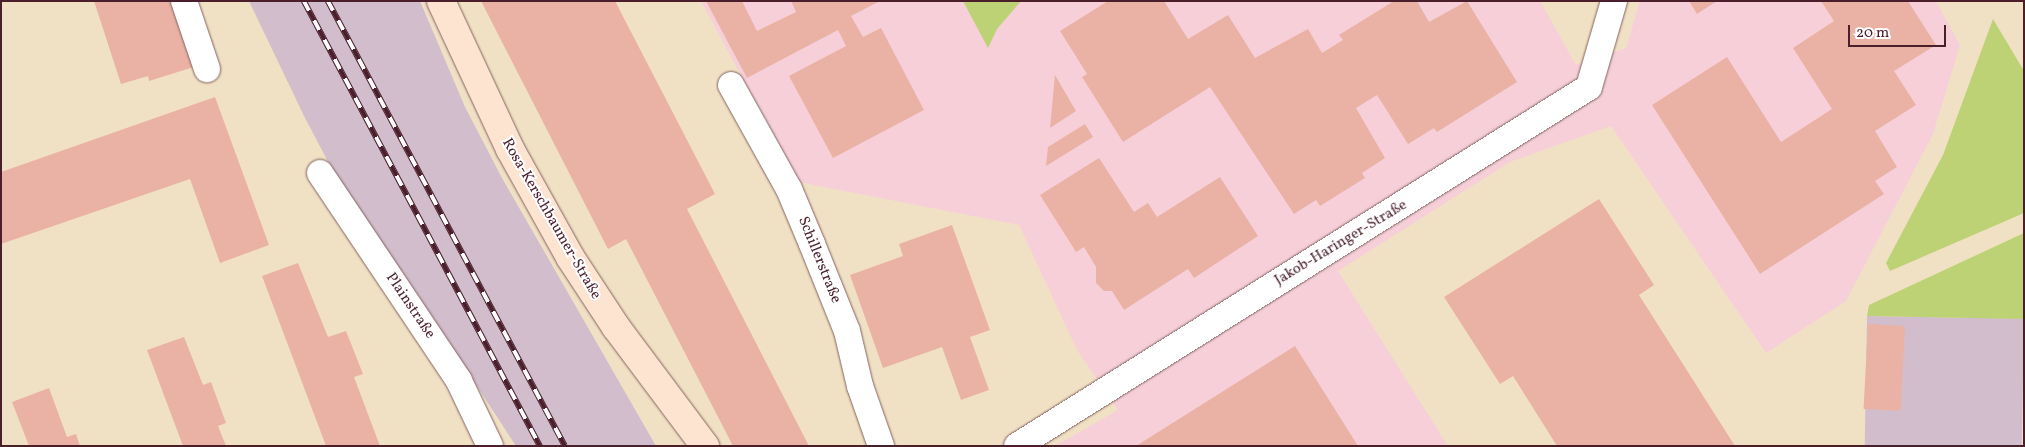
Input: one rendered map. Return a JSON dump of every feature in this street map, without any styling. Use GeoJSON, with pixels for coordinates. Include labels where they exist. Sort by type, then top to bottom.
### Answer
{"type":"FeatureCollection","features":[{"type":"Feature","properties":{"kind":"main road","name":"Rosa-Kerschbaumer-Straße"},"geometry":{"type":"LineString","coordinates":[[441,1],[510,149],[570,257],[616,326],[705,446]]}},
{"type":"Feature","properties":{"kind":"street"},"geometry":{"type":"LineString","coordinates":[[184,1],[207,69]]}},
{"type":"Feature","properties":{"kind":"street","name":"Jakob-Haringer-Straße"},"geometry":{"type":"LineString","coordinates":[[1017,446],[1589,87],[1614,1]]}},
{"type":"Feature","properties":{"kind":"street","name":"Schillerstraße"},"geometry":{"type":"LineString","coordinates":[[731,85],[789,189],[847,331],[860,386],[881,446]]}},
{"type":"Feature","properties":{"kind":"street","name":"Plainstraße"},"geometry":{"type":"LineString","coordinates":[[320,173],[459,381],[490,446]]}},
{"type":"Feature","properties":{"kind":"shaded area"},"geometry":{"type":"Polygon","coordinates":[[[249,1],[420,1],[465,107],[502,178],[656,446],[516,446],[408,281],[351,205],[305,118],[249,1]]]}},
{"type":"Feature","properties":{"kind":"shaded area"},"geometry":{"type":"Polygon","coordinates":[[[701,1],[1540,1],[1576,65],[1626,48],[1640,1],[1936,1],[1960,45],[1933,134],[1846,301],[1766,353],[1611,126],[1510,162],[1338,271],[1448,446],[1055,446],[1118,410],[1077,350],[1019,225],[798,182],[701,1]]]}},
{"type":"Feature","properties":{"kind":"shaded area"},"geometry":{"type":"Polygon","coordinates":[[[1867,316],[2024,319],[2022,446],[1865,446],[1867,316]]]}},
{"type":"Feature","properties":{"kind":"green space"},"geometry":{"type":"Polygon","coordinates":[[[963,1],[1021,1],[997,29],[988,48],[963,1]]]}},
{"type":"Feature","properties":{"kind":"green space"},"geometry":{"type":"Polygon","coordinates":[[[1993,19],[2024,71],[2024,213],[1890,271],[1886,263],[1943,155],[1993,19]]]}},
{"type":"Feature","properties":{"kind":"green space"},"geometry":{"type":"Polygon","coordinates":[[[2024,233],[2024,319],[1867,316],[1869,305],[2024,233]]]}},
{"type":"Feature","properties":{"kind":"building"},"geometry":{"type":"Polygon","coordinates":[[[94,1],[176,1],[197,66],[149,81],[148,76],[121,84],[94,1]]]}},
{"type":"Feature","properties":{"kind":"building"},"geometry":{"type":"Polygon","coordinates":[[[481,1],[615,1],[715,194],[687,209],[809,446],[733,446],[626,239],[608,249],[481,1]]]}},
{"type":"Feature","properties":{"kind":"building"},"geometry":{"type":"Polygon","coordinates":[[[706,1],[742,1],[757,31],[796,12],[791,1],[880,1],[851,16],[863,37],[881,28],[924,110],[833,158],[789,76],[846,46],[838,30],[747,78],[706,1]]]}},
{"type":"Feature","properties":{"kind":"building"},"geometry":{"type":"Polygon","coordinates":[[[1108,1],[1164,1],[1188,39],[1228,15],[1255,58],[1308,29],[1322,53],[1343,40],[1339,35],[1394,1],[1417,1],[1429,22],[1467,1],[1517,82],[1437,132],[1434,128],[1408,144],[1377,95],[1356,108],[1385,158],[1362,173],[1365,178],[1320,206],[1316,200],[1294,214],[1210,87],[1123,142],[1082,77],[1087,74],[1060,31],[1108,1]]]}},
{"type":"Feature","properties":{"kind":"building"},"geometry":{"type":"Polygon","coordinates":[[[1689,1],[1717,1],[1697,14],[1689,1]]]}},
{"type":"Feature","properties":{"kind":"building"},"geometry":{"type":"Polygon","coordinates":[[[1821,1],[1908,1],[1936,45],[1894,71],[1916,105],[1875,131],[1897,167],[1875,181],[1884,194],[1760,274],[1652,105],[1727,57],[1781,142],[1832,109],[1793,48],[1834,21],[1821,1]]]}},
{"type":"Feature","properties":{"kind":"building"},"geometry":{"type":"Polygon","coordinates":[[[1055,75],[1076,111],[1050,128],[1055,75]]]}},
{"type":"Feature","properties":{"kind":"building"},"geometry":{"type":"Polygon","coordinates":[[[215,97],[269,245],[220,263],[190,179],[1,244],[1,172],[215,97]]]}},
{"type":"Feature","properties":{"kind":"building"},"geometry":{"type":"Polygon","coordinates":[[[1085,124],[1093,137],[1046,166],[1048,147],[1085,124]]]}},
{"type":"Feature","properties":{"kind":"building"},"geometry":{"type":"Polygon","coordinates":[[[1099,158],[1134,212],[1148,203],[1157,217],[1220,177],[1258,236],[1194,278],[1188,269],[1124,310],[1112,291],[1104,291],[1096,283],[1096,267],[1084,247],[1076,252],[1040,195],[1099,158]]]}},
{"type":"Feature","properties":{"kind":"building"},"geometry":{"type":"Polygon","coordinates":[[[1599,199],[1654,285],[1639,295],[1735,446],[1557,446],[1513,376],[1500,384],[1444,297],[1599,199]]]}},
{"type":"Feature","properties":{"kind":"building"},"geometry":{"type":"Polygon","coordinates":[[[952,225],[990,330],[970,337],[989,390],[961,400],[942,347],[883,368],[850,275],[903,256],[899,244],[952,225]]]}},
{"type":"Feature","properties":{"kind":"building"},"geometry":{"type":"Polygon","coordinates":[[[298,263],[328,337],[346,331],[363,374],[354,377],[380,446],[326,446],[262,276],[298,263]]]}},
{"type":"Feature","properties":{"kind":"building"},"geometry":{"type":"Polygon","coordinates":[[[1868,324],[1905,326],[1901,411],[1864,409],[1868,324]]]}},
{"type":"Feature","properties":{"kind":"building"},"geometry":{"type":"Polygon","coordinates":[[[184,337],[203,385],[211,382],[226,423],[218,426],[226,446],[183,446],[147,350],[184,337]]]}},
{"type":"Feature","properties":{"kind":"building"},"geometry":{"type":"Polygon","coordinates":[[[1295,346],[1358,446],[1136,446],[1295,346]]]}},
{"type":"Feature","properties":{"kind":"building"},"geometry":{"type":"Polygon","coordinates":[[[49,388],[67,437],[76,434],[80,446],[29,446],[12,402],[49,388]]]}},
{"type":"Feature","properties":{"kind":"railway"},"geometry":{"type":"LineString","coordinates":[[304,1],[540,446]]}},
{"type":"Feature","properties":{"kind":"railway"},"geometry":{"type":"LineString","coordinates":[[328,1],[565,446]]}}]}
